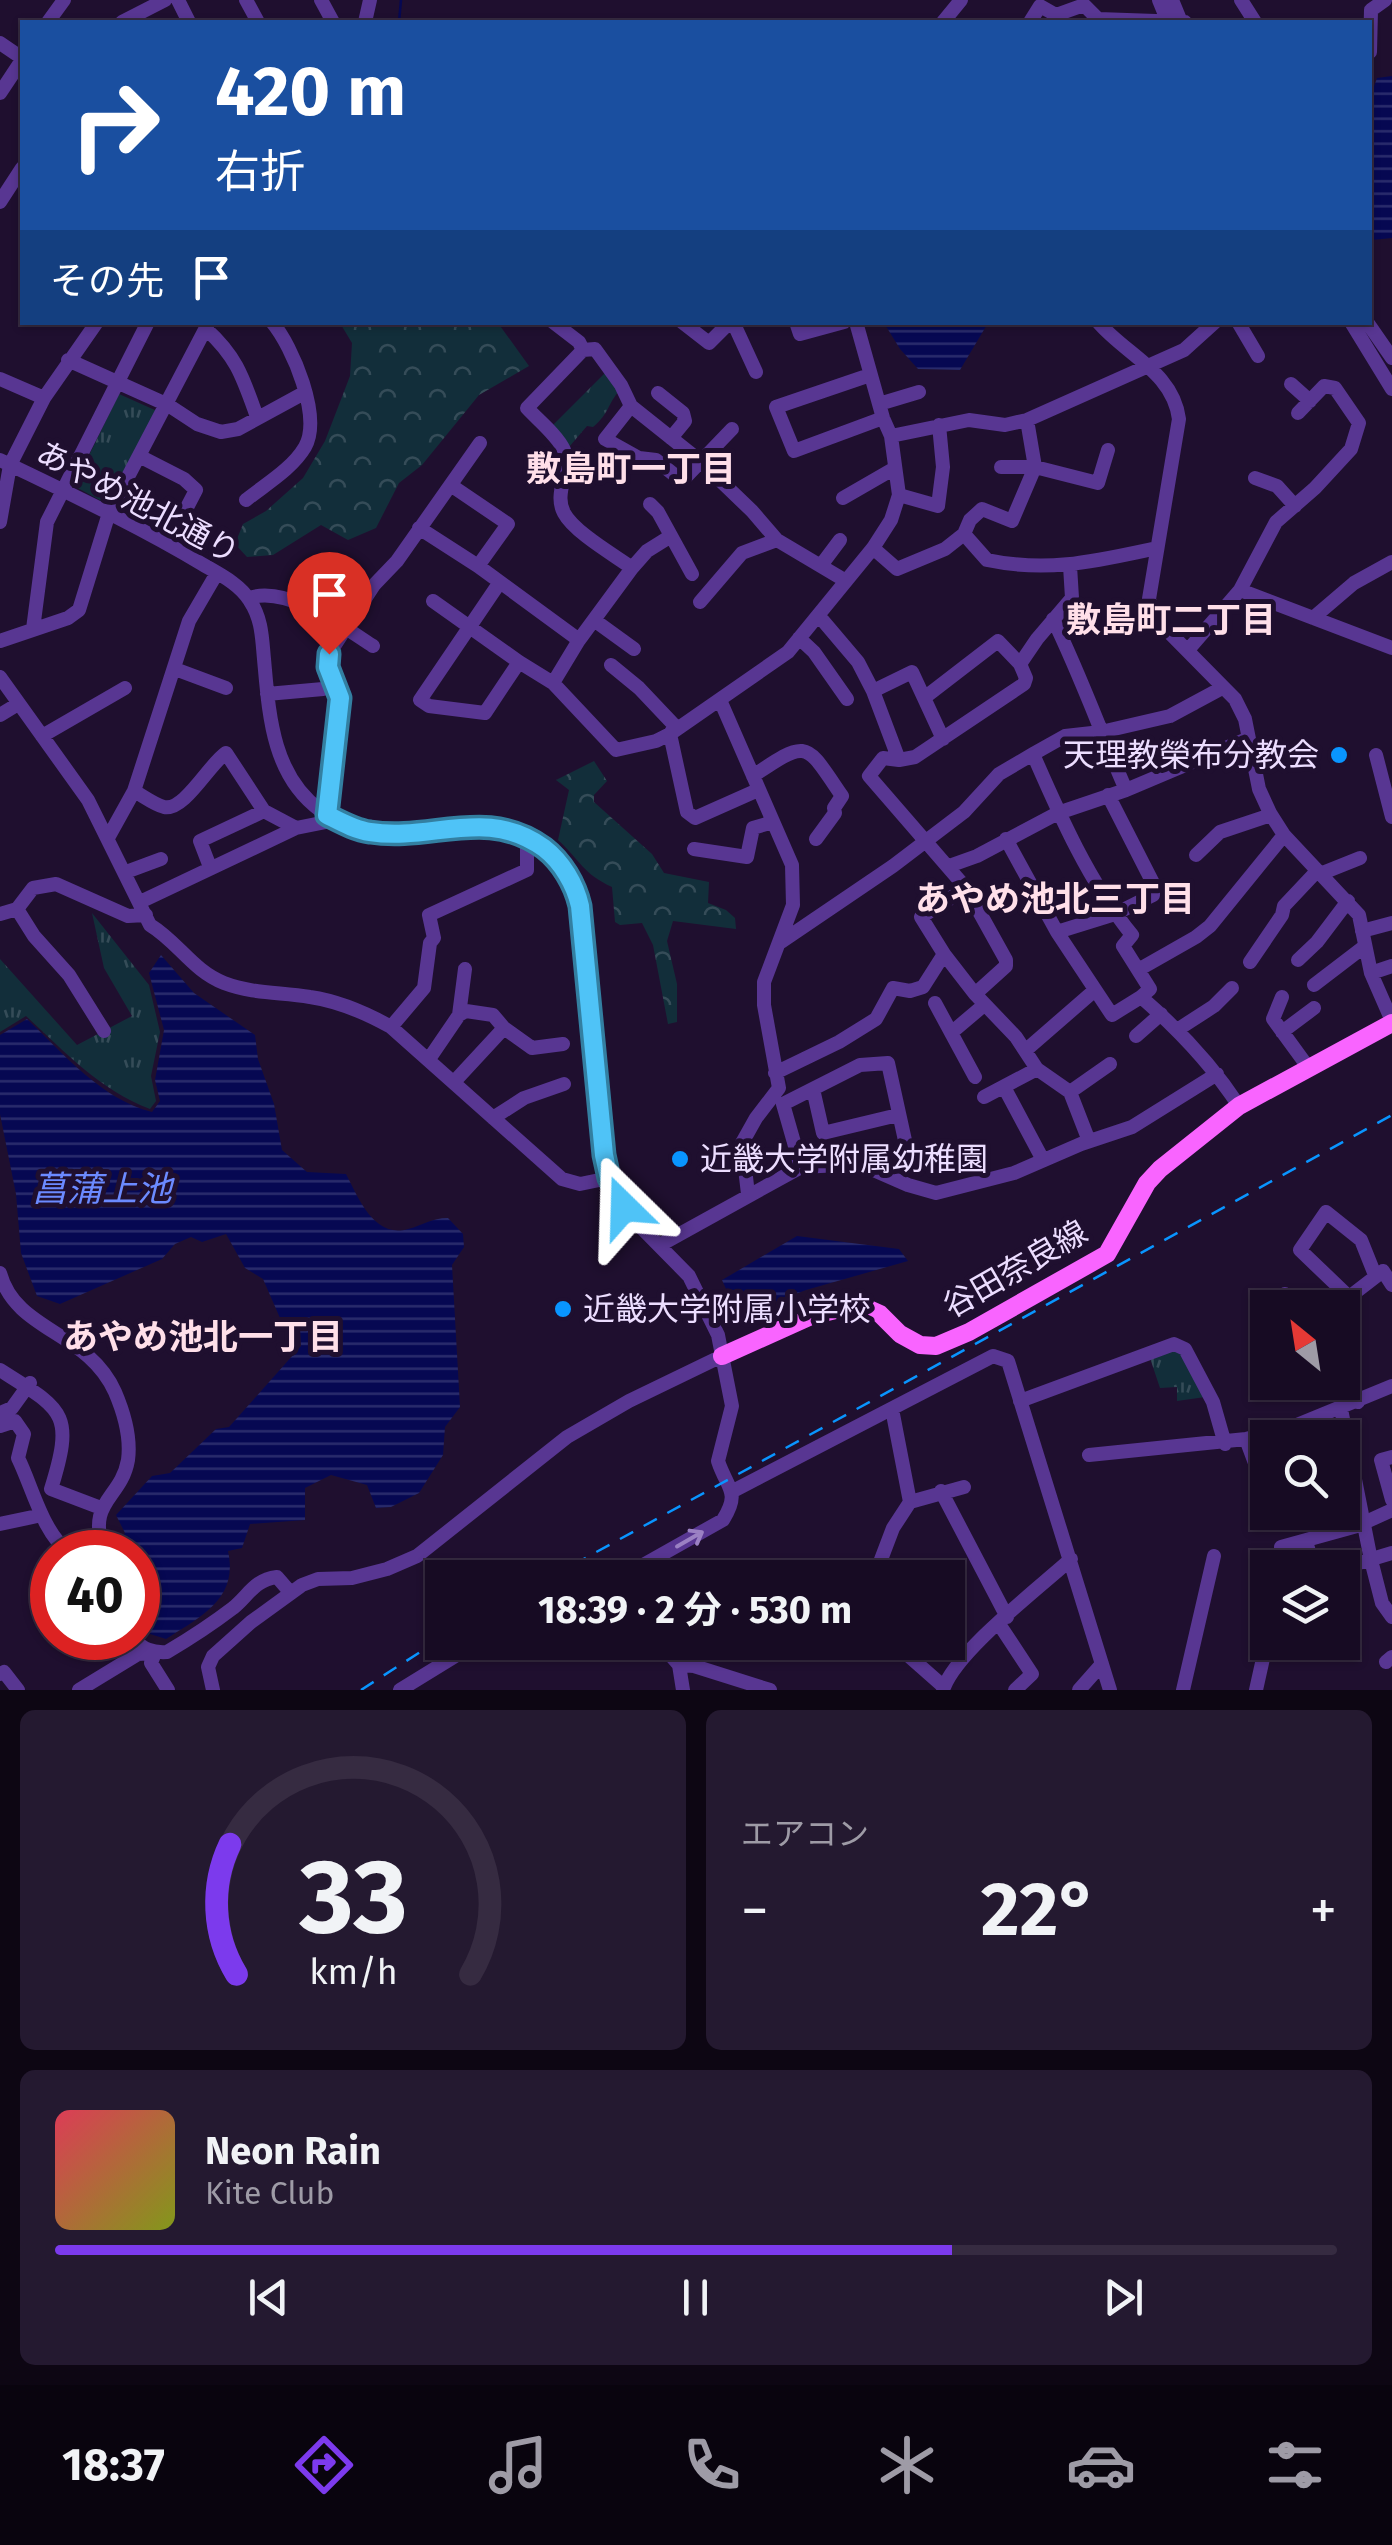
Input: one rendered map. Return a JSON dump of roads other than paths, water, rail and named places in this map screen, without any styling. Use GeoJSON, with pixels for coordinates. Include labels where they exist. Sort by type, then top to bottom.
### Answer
{"type":"FeatureCollection","features":[{"type":"Feature","properties":{"kind":"main road","name":"谷田奈良線"},"geometry":{"type":"LineString","coordinates":[[722,1356],[811,1316],[852,1306],[880,1314],[900,1334],[920,1345],[936,1346],[969,1332],[1108,1254],[1129,1213],[1160,1168],[1239,1106],[1392,1022]]}},
{"type":"Feature","properties":{"kind":"street"},"geometry":{"type":"LineString","coordinates":[[126,20],[165,0]]}},
{"type":"Feature","properties":{"kind":"street"},"geometry":{"type":"LineString","coordinates":[[945,20],[960,0]]}},
{"type":"Feature","properties":{"kind":"street"},"geometry":{"type":"LineString","coordinates":[[1031,20],[1040,6],[1056,15],[1075,16],[1084,5],[1098,19],[1121,20]]}},
{"type":"Feature","properties":{"kind":"street"},"geometry":{"type":"LineString","coordinates":[[0,92],[20,62]]}},
{"type":"Feature","properties":{"kind":"street"},"geometry":{"type":"LineString","coordinates":[[0,200],[20,171]]}},
{"type":"Feature","properties":{"kind":"street"},"geometry":{"type":"LineString","coordinates":[[0,522],[5,462],[68,360],[95,325]]}},
{"type":"Feature","properties":{"kind":"street"},"geometry":{"type":"LineString","coordinates":[[33,629],[47,522],[146,325]]}},
{"type":"Feature","properties":{"kind":"street"},"geometry":{"type":"LineString","coordinates":[[246,500],[306,446],[311,424],[295,359],[274,325]]}},
{"type":"Feature","properties":{"kind":"street"},"geometry":{"type":"LineString","coordinates":[[557,325],[579,342],[582,350]]}},
{"type":"Feature","properties":{"kind":"street"},"geometry":{"type":"LineString","coordinates":[[686,325],[709,343],[728,325]]}},
{"type":"Feature","properties":{"kind":"street"},"geometry":{"type":"LineString","coordinates":[[731,325],[756,372]]}},
{"type":"Feature","properties":{"kind":"street"},"geometry":{"type":"LineString","coordinates":[[797,325],[800,334],[833,325]]}},
{"type":"Feature","properties":{"kind":"street"},"geometry":{"type":"LineString","coordinates":[[433,601],[552,683],[616,750],[670,734],[770,668],[818,616],[891,520],[899,495],[891,436],[857,325]]}},
{"type":"Feature","properties":{"kind":"street"},"geometry":{"type":"LineString","coordinates":[[1102,325],[1170,391],[1179,420],[1149,599],[1151,609],[1155,618],[1235,699],[1245,719],[1259,789],[1272,816],[1284,835],[1359,915],[1371,973],[1392,1022]]}},
{"type":"Feature","properties":{"kind":"street"},"geometry":{"type":"LineString","coordinates":[[891,436],[969,420],[1005,425],[1027,420],[1184,350],[1212,325]]}},
{"type":"Feature","properties":{"kind":"street"},"geometry":{"type":"LineString","coordinates":[[1240,325],[1258,356]]}},
{"type":"Feature","properties":{"kind":"street"},"geometry":{"type":"LineString","coordinates":[[1353,325],[1392,390]]}},
{"type":"Feature","properties":{"kind":"street"},"geometry":{"type":"LineString","coordinates":[[1370,325],[1392,358]]}},
{"type":"Feature","properties":{"kind":"street"},"geometry":{"type":"LineString","coordinates":[[0,642],[68,618],[79,610],[109,513],[208,326],[238,364],[258,417]]}},
{"type":"Feature","properties":{"kind":"street"},"geometry":{"type":"LineString","coordinates":[[632,568],[564,513],[560,494],[566,458],[563,446],[527,408],[582,350],[595,349],[622,385],[631,406],[700,461],[777,540],[846,581]]}},
{"type":"Feature","properties":{"kind":"street"},"geometry":{"type":"LineString","coordinates":[[68,360],[221,432],[238,429],[304,393]]}},
{"type":"Feature","properties":{"kind":"street"},"geometry":{"type":"LineString","coordinates":[[870,375],[776,408],[794,451],[919,392]]}},
{"type":"Feature","properties":{"kind":"street"},"geometry":{"type":"LineString","coordinates":[[0,379],[44,398]]}},
{"type":"Feature","properties":{"kind":"street"},"geometry":{"type":"LineString","coordinates":[[1290,384],[1310,401]]}},
{"type":"Feature","properties":{"kind":"street"},"geometry":{"type":"LineString","coordinates":[[1188,650],[1240,590],[1276,522],[1351,449],[1359,422],[1335,388],[1324,386],[1298,413]]}},
{"type":"Feature","properties":{"kind":"street"},"geometry":{"type":"LineString","coordinates":[[658,393],[683,413],[685,421],[671,438]]}},
{"type":"Feature","properties":{"kind":"street"},"geometry":{"type":"LineString","coordinates":[[631,406],[606,439],[638,458],[656,460],[682,481],[732,429]]}},
{"type":"Feature","properties":{"kind":"street"},"geometry":{"type":"LineString","coordinates":[[873,548],[898,568],[934,554],[964,534],[970,520],[982,508],[1012,521],[1035,467],[1027,420]]}},
{"type":"Feature","properties":{"kind":"street"},"geometry":{"type":"LineString","coordinates":[[899,495],[938,506],[943,467],[940,425]]}},
{"type":"Feature","properties":{"kind":"street"},"geometry":{"type":"LineString","coordinates":[[0,914],[17,910],[33,888],[56,884],[128,916],[210,867],[296,828],[326,822],[340,698],[328,667],[329,654],[344,628],[480,444]]}},
{"type":"Feature","properties":{"kind":"street"},"geometry":{"type":"LineString","coordinates":[[1001,467],[1035,467],[1098,483],[1108,450]]}},
{"type":"Feature","properties":{"kind":"street"},"geometry":{"type":"LineString","coordinates":[[141,457],[184,479],[196,490],[168,544]]}},
{"type":"Feature","properties":{"kind":"street","name":"あやめ池北通り"},"geometry":{"type":"LineString","coordinates":[[5,462],[168,544],[249,598],[260,622],[274,736],[286,771],[306,798],[327,815],[370,832],[397,834],[492,827],[527,837]]}},
{"type":"Feature","properties":{"kind":"street"},"geometry":{"type":"LineString","coordinates":[[842,498],[895,468]]}},
{"type":"Feature","properties":{"kind":"street"},"geometry":{"type":"LineString","coordinates":[[1255,478],[1278,486],[1295,506]]}},
{"type":"Feature","properties":{"kind":"street"},"geometry":{"type":"LineString","coordinates":[[452,486],[508,524],[478,566]]}},
{"type":"Feature","properties":{"kind":"street"},"geometry":{"type":"LineString","coordinates":[[650,504],[692,574]]}},
{"type":"Feature","properties":{"kind":"street"},"geometry":{"type":"LineString","coordinates":[[419,528],[579,640]]}},
{"type":"Feature","properties":{"kind":"street"},"geometry":{"type":"LineString","coordinates":[[964,534],[986,560],[1038,568],[1070,566],[1157,548]]}},
{"type":"Feature","properties":{"kind":"street"},"geometry":{"type":"LineString","coordinates":[[552,683],[632,568],[671,536]]}},
{"type":"Feature","properties":{"kind":"street"},"geometry":{"type":"LineString","coordinates":[[700,602],[742,553],[777,540]]}},
{"type":"Feature","properties":{"kind":"street"},"geometry":{"type":"LineString","coordinates":[[822,564],[840,540]]}},
{"type":"Feature","properties":{"kind":"street"},"geometry":{"type":"LineString","coordinates":[[1313,618],[1354,583],[1392,562]]}},
{"type":"Feature","properties":{"kind":"street"},"geometry":{"type":"LineString","coordinates":[[1020,664],[1072,598],[1070,566]]}},
{"type":"Feature","properties":{"kind":"street"},"geometry":{"type":"LineString","coordinates":[[108,836],[134,791],[189,621],[216,573]]}},
{"type":"Feature","properties":{"kind":"street"},"geometry":{"type":"LineString","coordinates":[[500,582],[420,700],[428,706],[485,714],[519,662]]}},
{"type":"Feature","properties":{"kind":"street"},"geometry":{"type":"LineString","coordinates":[[1240,590],[1392,648]]}},
{"type":"Feature","properties":{"kind":"street"},"geometry":{"type":"LineString","coordinates":[[249,598],[258,595],[310,606],[373,646]]}},
{"type":"Feature","properties":{"kind":"street"},"geometry":{"type":"LineString","coordinates":[[818,616],[858,662],[899,760]]}},
{"type":"Feature","properties":{"kind":"street"},"geometry":{"type":"LineString","coordinates":[[1053,619],[1076,664],[1082,689],[1126,790]]}},
{"type":"Feature","properties":{"kind":"street"},"geometry":{"type":"LineString","coordinates":[[594,620],[634,650]]}},
{"type":"Feature","properties":{"kind":"street"},"geometry":{"type":"LineString","coordinates":[[799,638],[814,652],[847,699]]}},
{"type":"Feature","properties":{"kind":"street"},"geometry":{"type":"LineString","coordinates":[[924,698],[998,641],[1020,664],[1026,678],[1024,684],[915,757],[883,758],[869,776],[950,866],[1006,960],[1006,966],[951,1032]]}},
{"type":"Feature","properties":{"kind":"street"},"geometry":{"type":"LineString","coordinates":[[611,666],[639,688],[675,726],[670,734],[687,812],[694,818],[756,783],[792,750],[803,749],[814,755],[842,796],[816,839]]}},
{"type":"Feature","properties":{"kind":"street"},"geometry":{"type":"LineString","coordinates":[[175,669],[226,688]]}},
{"type":"Feature","properties":{"kind":"street"},"geometry":{"type":"LineString","coordinates":[[873,691],[912,672],[943,739]]}},
{"type":"Feature","properties":{"kind":"street"},"geometry":{"type":"LineString","coordinates":[[0,677],[70,772],[108,836],[150,925],[164,933],[210,977],[254,992],[312,997],[363,1012],[391,1026],[562,1179],[580,1184],[609,1178]]}},
{"type":"Feature","properties":{"kind":"street"},"geometry":{"type":"LineString","coordinates":[[267,694],[323,689],[335,684]]}},
{"type":"Feature","properties":{"kind":"street"},"geometry":{"type":"LineString","coordinates":[[42,736],[125,688]]}},
{"type":"Feature","properties":{"kind":"street"},"geometry":{"type":"LineString","coordinates":[[781,942],[964,812],[1000,774],[1033,754],[1065,736],[1170,716],[1222,688]]}},
{"type":"Feature","properties":{"kind":"street"},"geometry":{"type":"LineString","coordinates":[[720,700],[786,849],[794,882],[793,905],[764,982],[764,1004],[779,1088],[742,1143],[748,1194]]}},
{"type":"Feature","properties":{"kind":"street"},"geometry":{"type":"LineString","coordinates":[[0,716],[18,704]]}},
{"type":"Feature","properties":{"kind":"street"},"geometry":{"type":"LineString","coordinates":[[950,866],[977,856],[1058,812],[1126,790],[1247,740]]}},
{"type":"Feature","properties":{"kind":"street"},"geometry":{"type":"LineString","coordinates":[[134,791],[172,807],[188,796],[226,753],[264,811],[296,828]]}},
{"type":"Feature","properties":{"kind":"street"},"geometry":{"type":"LineString","coordinates":[[1006,839],[1056,932],[1112,1015],[1150,989],[1123,946],[1132,935],[1115,914],[1058,812],[1033,754]]}},
{"type":"Feature","properties":{"kind":"street"},"geometry":{"type":"LineString","coordinates":[[1376,755],[1391,811]]}},
{"type":"Feature","properties":{"kind":"street"},"geometry":{"type":"LineString","coordinates":[[1056,932],[1115,914],[1152,895],[1154,885],[1108,795]]}},
{"type":"Feature","properties":{"kind":"street"},"geometry":{"type":"LineString","coordinates":[[210,867],[200,841],[264,811]]}},
{"type":"Feature","properties":{"kind":"street"},"geometry":{"type":"LineString","coordinates":[[1196,855],[1220,832],[1272,816]]}},
{"type":"Feature","properties":{"kind":"street"},"geometry":{"type":"LineString","coordinates":[[694,849],[747,857],[753,828],[773,822]]}},
{"type":"Feature","properties":{"kind":"street"},"geometry":{"type":"LineString","coordinates":[[1138,970],[1210,926],[1284,835]]}},
{"type":"Feature","properties":{"kind":"street"},"geometry":{"type":"LineString","coordinates":[[391,1026],[424,988],[434,938],[429,915],[527,870],[527,837]]}},
{"type":"Feature","properties":{"kind":"street"},"geometry":{"type":"LineString","coordinates":[[527,837],[558,862],[580,906],[609,1178],[632,1218],[689,1276],[703,1300],[718,1334],[732,1406],[719,1449],[720,1468],[733,1491],[732,1506],[723,1520],[654,1560]]}},
{"type":"Feature","properties":{"kind":"street"},"geometry":{"type":"LineString","coordinates":[[1250,962],[1284,906],[1318,872],[1360,858]]}},
{"type":"Feature","properties":{"kind":"street"},"geometry":{"type":"LineString","coordinates":[[126,872],[161,859]]}},
{"type":"Feature","properties":{"kind":"street"},"geometry":{"type":"LineString","coordinates":[[966,888],[920,917],[979,1000],[1026,1050],[1038,1069],[1070,1092],[1087,1162]]}},
{"type":"Feature","properties":{"kind":"street"},"geometry":{"type":"LineString","coordinates":[[1298,960],[1348,901]]}},
{"type":"Feature","properties":{"kind":"street"},"geometry":{"type":"LineString","coordinates":[[17,910],[69,975],[104,1031]]}},
{"type":"Feature","properties":{"kind":"street"},"geometry":{"type":"LineString","coordinates":[[1314,985],[1363,938],[1392,923]]}},
{"type":"Feature","properties":{"kind":"street"},"geometry":{"type":"LineString","coordinates":[[775,1073],[876,1018],[893,988],[923,988],[944,954]]}},
{"type":"Feature","properties":{"kind":"street"},"geometry":{"type":"LineString","coordinates":[[1371,973],[1392,966]]}},
{"type":"Feature","properties":{"kind":"street"},"geometry":{"type":"LineString","coordinates":[[459,1015],[465,969]]}},
{"type":"Feature","properties":{"kind":"street"},"geometry":{"type":"LineString","coordinates":[[1176,1030],[1214,1006],[1232,988]]}},
{"type":"Feature","properties":{"kind":"street"},"geometry":{"type":"LineString","coordinates":[[1026,1050],[1095,990]]}},
{"type":"Feature","properties":{"kind":"street"},"geometry":{"type":"LineString","coordinates":[[1141,997],[1217,1074],[1239,1106]]}},
{"type":"Feature","properties":{"kind":"street"},"geometry":{"type":"LineString","coordinates":[[1282,997],[1273,1020],[1308,1067]]}},
{"type":"Feature","properties":{"kind":"street"},"geometry":{"type":"LineString","coordinates":[[935,1004],[975,1077]]}},
{"type":"Feature","properties":{"kind":"street"},"geometry":{"type":"LineString","coordinates":[[1282,1032],[1314,1008]]}},
{"type":"Feature","properties":{"kind":"street"},"geometry":{"type":"LineString","coordinates":[[429,1059],[459,1015],[466,1011],[493,1014],[504,1028],[532,1048],[563,1044]]}},
{"type":"Feature","properties":{"kind":"street"},"geometry":{"type":"LineString","coordinates":[[1136,1036],[1161,1014]]}},
{"type":"Feature","properties":{"kind":"street"},"geometry":{"type":"LineString","coordinates":[[454,1082],[504,1028]]}},
{"type":"Feature","properties":{"kind":"street"},"geometry":{"type":"LineString","coordinates":[[800,1167],[784,1104],[860,1065],[888,1064],[906,1146]]}},
{"type":"Feature","properties":{"kind":"street"},"geometry":{"type":"LineString","coordinates":[[1070,1092],[1110,1064]]}},
{"type":"Feature","properties":{"kind":"street"},"geometry":{"type":"LineString","coordinates":[[984,1098],[1038,1069]]}},
{"type":"Feature","properties":{"kind":"street"},"geometry":{"type":"LineString","coordinates":[[660,1245],[800,1167],[860,1164],[908,1185],[936,1192],[1025,1176],[1043,1160],[1132,1127],[1217,1074]]}},
{"type":"Feature","properties":{"kind":"street"},"geometry":{"type":"LineString","coordinates":[[492,1118],[524,1098],[564,1084]]}},
{"type":"Feature","properties":{"kind":"street"},"geometry":{"type":"LineString","coordinates":[[1004,1087],[1043,1160]]}},
{"type":"Feature","properties":{"kind":"street"},"geometry":{"type":"LineString","coordinates":[[814,1090],[822,1133],[898,1115]]}},
{"type":"Feature","properties":{"kind":"street"},"geometry":{"type":"LineString","coordinates":[[1342,1290],[1300,1250],[1326,1212],[1362,1240],[1375,1276]]}},
{"type":"Feature","properties":{"kind":"street"},"geometry":{"type":"LineString","coordinates":[[1360,1290],[1383,1271],[1392,1285]]}},
{"type":"Feature","properties":{"kind":"street"},"geometry":{"type":"LineString","coordinates":[[0,1273],[12,1300],[28,1315],[84,1350],[107,1376],[117,1396],[126,1428],[128,1462],[101,1508],[99,1530]]}},
{"type":"Feature","properties":{"kind":"street"},"geometry":{"type":"LineString","coordinates":[[1020,1401],[1174,1344],[1185,1348],[1213,1402],[1225,1444]]}},
{"type":"Feature","properties":{"kind":"street"},"geometry":{"type":"LineString","coordinates":[[212,1690],[208,1667],[212,1656],[290,1592],[318,1579],[352,1578],[417,1556],[567,1437],[722,1356]]}},
{"type":"Feature","properties":{"kind":"street"},"geometry":{"type":"LineString","coordinates":[[733,1491],[993,1356],[1008,1361],[1110,1690]]}},
{"type":"Feature","properties":{"kind":"street"},"geometry":{"type":"LineString","coordinates":[[0,1370],[29,1384],[56,1409],[62,1424],[63,1450],[51,1489],[101,1508]]}},
{"type":"Feature","properties":{"kind":"street"},"geometry":{"type":"LineString","coordinates":[[0,1414],[12,1408],[29,1384]]}},
{"type":"Feature","properties":{"kind":"street"},"geometry":{"type":"LineString","coordinates":[[1089,1455],[1225,1444],[1341,1409],[1392,1386]]}},
{"type":"Feature","properties":{"kind":"street"},"geometry":{"type":"LineString","coordinates":[[1341,1409],[1342,1420]]}},
{"type":"Feature","properties":{"kind":"street"},"geometry":{"type":"LineString","coordinates":[[892,1410],[910,1502]]}},
{"type":"Feature","properties":{"kind":"street"},"geometry":{"type":"LineString","coordinates":[[0,1426],[15,1421],[24,1434],[18,1458],[51,1530]]}},
{"type":"Feature","properties":{"kind":"street"},"geometry":{"type":"LineString","coordinates":[[1246,1439],[1250,1450]]}},
{"type":"Feature","properties":{"kind":"street"},"geometry":{"type":"LineString","coordinates":[[1392,1457],[1382,1460],[1392,1500]]}},
{"type":"Feature","properties":{"kind":"street"},"geometry":{"type":"LineString","coordinates":[[881,1560],[893,1528],[910,1502],[964,1488]]}},
{"type":"Feature","properties":{"kind":"street"},"geometry":{"type":"LineString","coordinates":[[941,1491],[1032,1674],[1015,1690]]}},
{"type":"Feature","properties":{"kind":"street"},"geometry":{"type":"LineString","coordinates":[[1360,1506],[1382,1603],[1392,1618]]}},
{"type":"Feature","properties":{"kind":"street"},"geometry":{"type":"LineString","coordinates":[[1281,1547],[1392,1510]]}},
{"type":"Feature","properties":{"kind":"street"},"geometry":{"type":"LineString","coordinates":[[0,1524],[42,1515]]}},
{"type":"Feature","properties":{"kind":"street"},"geometry":{"type":"LineString","coordinates":[[1306,1540],[1309,1550]]}},
{"type":"Feature","properties":{"kind":"street"},"geometry":{"type":"LineString","coordinates":[[1360,1563],[1392,1553]]}},
{"type":"Feature","properties":{"kind":"street"},"geometry":{"type":"LineString","coordinates":[[1183,1690],[1214,1556]]}},
{"type":"Feature","properties":{"kind":"street"},"geometry":{"type":"LineString","coordinates":[[913,1660],[944,1688],[947,1677],[957,1666],[1071,1559]]}},
{"type":"Feature","properties":{"kind":"street"},"geometry":{"type":"LineString","coordinates":[[160,1653],[184,1642],[238,1604],[264,1578],[277,1577],[290,1592]]}},
{"type":"Feature","properties":{"kind":"street"},"geometry":{"type":"LineString","coordinates":[[79,1690],[128,1660]]}},
{"type":"Feature","properties":{"kind":"street"},"geometry":{"type":"LineString","coordinates":[[152,1660],[168,1690]]}},
{"type":"Feature","properties":{"kind":"street"},"geometry":{"type":"LineString","coordinates":[[400,1690],[449,1660]]}},
{"type":"Feature","properties":{"kind":"street"},"geometry":{"type":"LineString","coordinates":[[675,1660],[682,1690]]}},
{"type":"Feature","properties":{"kind":"street"},"geometry":{"type":"LineString","coordinates":[[1256,1690],[1263,1660]]}},
{"type":"Feature","properties":{"kind":"street"},"geometry":{"type":"LineString","coordinates":[[678,1664],[770,1690]]}},
{"type":"Feature","properties":{"kind":"street"},"geometry":{"type":"LineString","coordinates":[[1080,1690],[1102,1664]]}},
{"type":"Feature","properties":{"kind":"street"},"geometry":{"type":"LineString","coordinates":[[0,1674],[4,1672],[18,1690]]}},
{"type":"Feature","properties":{"kind":"water"},"geometry":{"type":"Polygon","coordinates":[[[1392,76],[1392,238],[1372,240],[1372,92],[1377,78],[1392,76]]]}},
{"type":"Feature","properties":{"kind":"water"},"geometry":{"type":"Polygon","coordinates":[[[885,325],[987,325],[960,370],[918,369],[885,325]]]}},
{"type":"Feature","properties":{"kind":"water","name":"菖蒲上池"},"geometry":{"type":"Polygon","coordinates":[[[161,955],[194,993],[255,1035],[282,1150],[307,1172],[346,1174],[369,1214],[386,1228],[408,1229],[448,1218],[463,1234],[464,1247],[452,1265],[460,1407],[445,1427],[443,1455],[419,1493],[391,1507],[376,1508],[367,1485],[331,1475],[305,1488],[305,1520],[250,1524],[242,1548],[228,1551],[228,1582],[214,1605],[166,1639],[160,1637],[160,1530],[124,1530],[116,1515],[152,1476],[170,1473],[216,1429],[229,1427],[301,1346],[300,1327],[280,1318],[263,1279],[245,1268],[226,1234],[202,1242],[191,1237],[175,1244],[162,1259],[60,1304],[37,1296],[21,1253],[16,1194],[0,1114],[0,1035],[27,1019],[100,1086],[152,1112],[160,1101],[155,1080],[164,1030],[149,973],[161,955]]]}},
{"type":"Feature","properties":{"kind":"water"},"geometry":{"type":"Polygon","coordinates":[[[797,1236],[899,1249],[908,1261],[806,1290],[748,1312],[735,1309],[722,1280],[797,1236]]]}},
{"type":"Feature","properties":{"kind":"waterway"},"geometry":{"type":"LineString","coordinates":[[399,20],[401,0]]}},
{"type":"Feature","properties":{"kind":"railway"},"geometry":{"type":"LineString","coordinates":[[582,1560],[1392,1115]]}},
{"type":"Feature","properties":{"kind":"railway"},"geometry":{"type":"LineString","coordinates":[[361,1690],[425,1649]]}},
{"type":"Feature","properties":{"kind":"place","name":"天理教榮布分教会"},"geometry":{"type":"Point","coordinates":[1339,755]}},
{"type":"Feature","properties":{"kind":"place","name":"近畿大学附属幼稚園"},"geometry":{"type":"Point","coordinates":[680,1159]}},
{"type":"Feature","properties":{"kind":"place","name":"近畿大学附属小学校"},"geometry":{"type":"Point","coordinates":[563,1309]}},
{"type":"Feature","properties":{"kind":"district","name":"敷島町一丁目"},"geometry":{"type":"Point","coordinates":[631,469]}},
{"type":"Feature","properties":{"kind":"district","name":"敷島町二丁目"},"geometry":{"type":"Point","coordinates":[1171,620]}},
{"type":"Feature","properties":{"kind":"district","name":"あやめ池北三丁目"},"geometry":{"type":"Point","coordinates":[1055,899]}},
{"type":"Feature","properties":{"kind":"district","name":"あやめ池北一丁目"},"geometry":{"type":"Point","coordinates":[203,1337]}}]}
